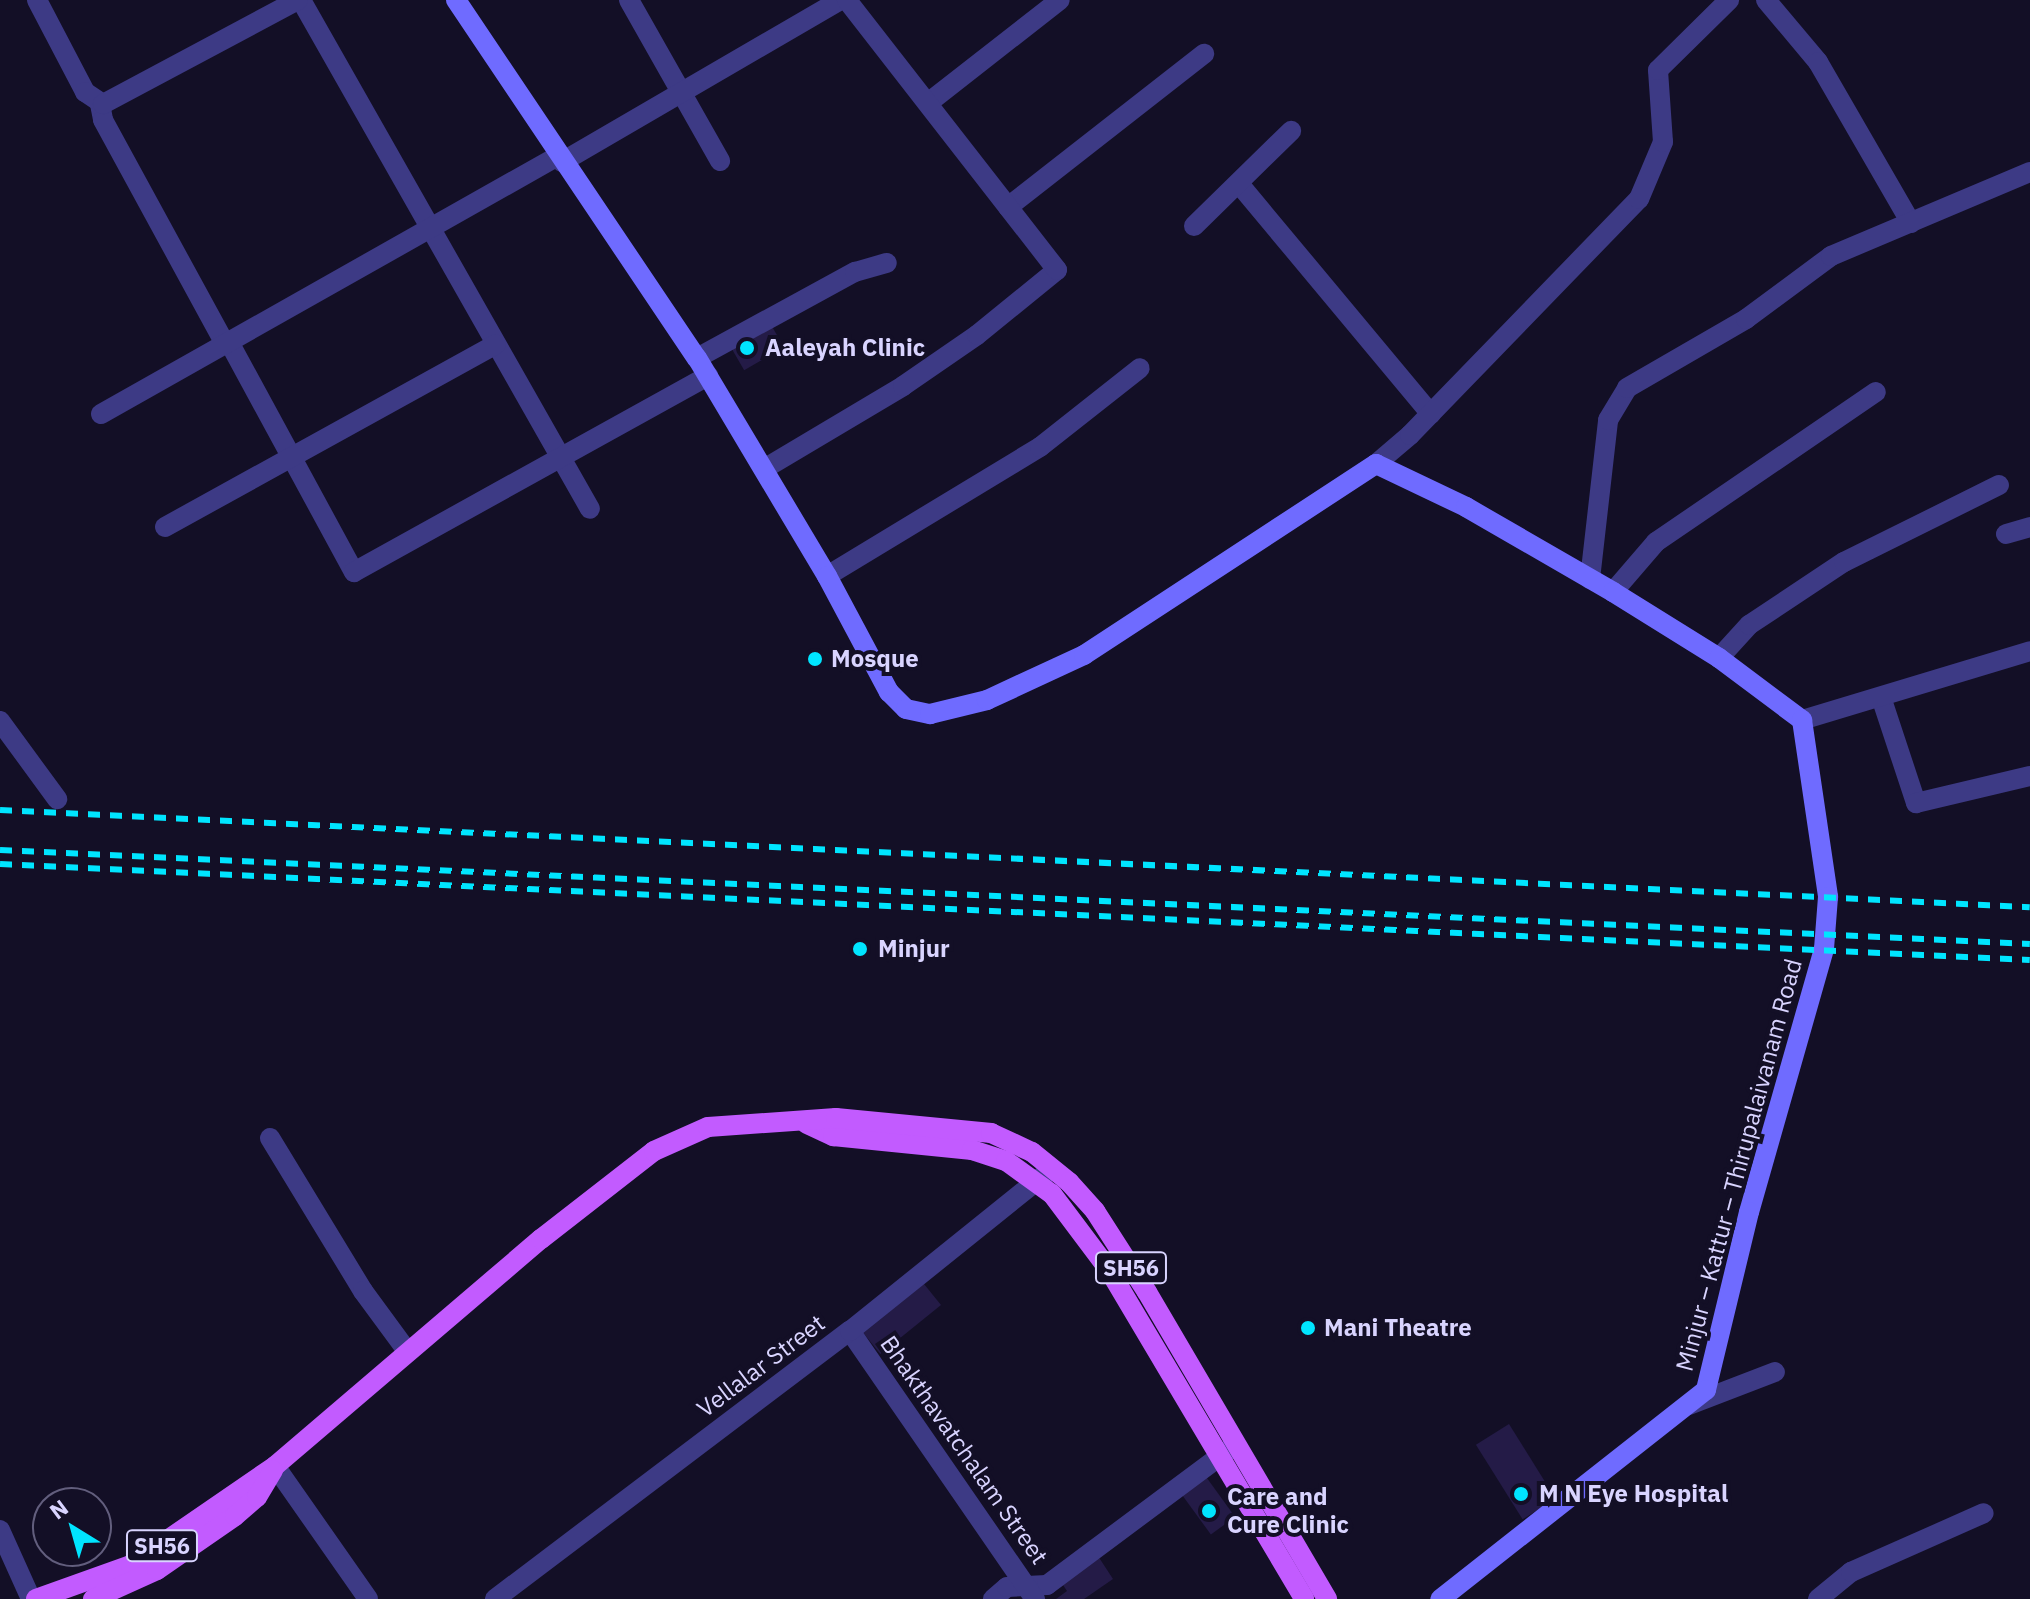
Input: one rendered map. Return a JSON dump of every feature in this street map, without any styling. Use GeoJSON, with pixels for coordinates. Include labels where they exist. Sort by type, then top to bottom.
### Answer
{"type":"FeatureCollection","features":[{"type":"Feature","properties":{"kind":"main road"},"geometry":{"type":"LineString","coordinates":[[456,0],[560,159],[697,358],[827,576],[889,692],[906,709],[930,714],[987,700],[1084,655],[1376,464],[1466,507],[1613,592],[1719,658],[1802,720]]}},
{"type":"Feature","properties":{"kind":"main road","name":"Minjur – Kattur – Thirupalaivanam Road"},"geometry":{"type":"LineString","coordinates":[[1440,1599],[1706,1390],[1824,949],[1828,897],[1802,720]]}},
{"type":"Feature","properties":{"kind":"main road","name":"SH56"},"geometry":{"type":"LineString","coordinates":[[33,1599],[131,1565],[275,1466],[407,1351],[654,1151],[708,1127],[807,1124],[836,1118],[991,1133],[1046,1174],[1102,1222],[1227,1451],[1318,1598]]}},
{"type":"Feature","properties":{"kind":"main road","name":"SH56"},"geometry":{"type":"LineString","coordinates":[[93,1599],[157,1570],[235,1516],[257,1497],[275,1466]]}},
{"type":"Feature","properties":{"kind":"street"},"geometry":{"type":"LineString","coordinates":[[37,0],[85,92],[100,104],[103,120],[354,572],[708,376]]}},
{"type":"Feature","properties":{"kind":"street"},"geometry":{"type":"LineString","coordinates":[[100,104],[127,95],[299,0],[590,509]]}},
{"type":"Feature","properties":{"kind":"street"},"geometry":{"type":"LineString","coordinates":[[629,0],[720,161]]}},
{"type":"Feature","properties":{"kind":"street"},"geometry":{"type":"LineString","coordinates":[[101,414],[430,229],[681,93],[840,0]]}},
{"type":"Feature","properties":{"kind":"street"},"geometry":{"type":"LineString","coordinates":[[764,469],[903,386],[1057,270],[847,0]]}},
{"type":"Feature","properties":{"kind":"street"},"geometry":{"type":"LineString","coordinates":[[928,103],[1060,0]]}},
{"type":"Feature","properties":{"kind":"street"},"geometry":{"type":"LineString","coordinates":[[1376,464],[1431,414],[1639,199],[1663,142],[1658,70],[1729,0]]}},
{"type":"Feature","properties":{"kind":"street"},"geometry":{"type":"LineString","coordinates":[[1766,0],[1818,62],[1911,223]]}},
{"type":"Feature","properties":{"kind":"street"},"geometry":{"type":"LineString","coordinates":[[1008,207],[1204,54]]}},
{"type":"Feature","properties":{"kind":"street"},"geometry":{"type":"LineString","coordinates":[[1194,226],[1240,185],[1291,131]]}},
{"type":"Feature","properties":{"kind":"street"},"geometry":{"type":"LineString","coordinates":[[1590,579],[1608,420],[1627,388],[1746,319],[1831,256],[2030,172]]}},
{"type":"Feature","properties":{"kind":"street"},"geometry":{"type":"LineString","coordinates":[[1240,185],[1431,414]]}},
{"type":"Feature","properties":{"kind":"street"},"geometry":{"type":"LineString","coordinates":[[697,358],[855,272],[887,263]]}},
{"type":"Feature","properties":{"kind":"street"},"geometry":{"type":"LineString","coordinates":[[165,527],[496,344]]}},
{"type":"Feature","properties":{"kind":"street"},"geometry":{"type":"LineString","coordinates":[[827,576],[1040,447],[1140,368]]}},
{"type":"Feature","properties":{"kind":"street"},"geometry":{"type":"LineString","coordinates":[[1613,592],[1656,542],[1876,392]]}},
{"type":"Feature","properties":{"kind":"street"},"geometry":{"type":"LineString","coordinates":[[1719,658],[1749,625],[1844,562],[1999,485]]}},
{"type":"Feature","properties":{"kind":"street"},"geometry":{"type":"LineString","coordinates":[[2006,534],[2030,527]]}},
{"type":"Feature","properties":{"kind":"street"},"geometry":{"type":"LineString","coordinates":[[1802,720],[2030,651]]}},
{"type":"Feature","properties":{"kind":"street"},"geometry":{"type":"LineString","coordinates":[[1881,697],[1916,803],[2030,776]]}},
{"type":"Feature","properties":{"kind":"street"},"geometry":{"type":"LineString","coordinates":[[0,721],[57,799]]}},
{"type":"Feature","properties":{"kind":"street"},"geometry":{"type":"LineString","coordinates":[[270,1138],[363,1291],[407,1351]]}},
{"type":"Feature","properties":{"kind":"street","name":"Vellalar Street"},"geometry":{"type":"LineString","coordinates":[[495,1599],[850,1331],[1046,1174]]}},
{"type":"Feature","properties":{"kind":"street","name":"Bhakthavatchalam Street"},"geometry":{"type":"LineString","coordinates":[[850,1331],[1031,1592]]}},
{"type":"Feature","properties":{"kind":"street"},"geometry":{"type":"LineString","coordinates":[[1686,1406],[1775,1372]]}},
{"type":"Feature","properties":{"kind":"street"},"geometry":{"type":"LineString","coordinates":[[993,1599],[1007,1587],[1031,1592],[1047,1585],[1227,1451]]}},
{"type":"Feature","properties":{"kind":"street"},"geometry":{"type":"LineString","coordinates":[[275,1466],[368,1599]]}},
{"type":"Feature","properties":{"kind":"street"},"geometry":{"type":"LineString","coordinates":[[1818,1599],[1851,1572],[1984,1513]]}},
{"type":"Feature","properties":{"kind":"street"},"geometry":{"type":"LineString","coordinates":[[0,1530],[33,1599]]}},
{"type":"Feature","properties":{"kind":"building"},"geometry":{"type":"Polygon","coordinates":[[[770,323],[784,347],[744,370],[730,346],[770,323]]]}},
{"type":"Feature","properties":{"kind":"building"},"geometry":{"type":"Polygon","coordinates":[[[924,1284],[941,1305],[880,1354],[863,1333],[924,1284]]]}},
{"type":"Feature","properties":{"kind":"building"},"geometry":{"type":"Polygon","coordinates":[[[1509,1424],[1556,1499],[1523,1519],[1476,1445],[1509,1424]]]}},
{"type":"Feature","properties":{"kind":"building"},"geometry":{"type":"Polygon","coordinates":[[[1204,1474],[1235,1517],[1211,1535],[1180,1492],[1204,1474]]]}},
{"type":"Feature","properties":{"kind":"building"},"geometry":{"type":"Polygon","coordinates":[[[1098,1556],[1113,1579],[1084,1599],[1056,1599],[1067,1591],[1061,1582],[1098,1556]]]}},
{"type":"Feature","properties":{"kind":"railway"},"geometry":{"type":"LineString","coordinates":[[0,810],[2030,907]]}},
{"type":"Feature","properties":{"kind":"railway"},"geometry":{"type":"LineString","coordinates":[[0,850],[2030,944]]}},
{"type":"Feature","properties":{"kind":"railway"},"geometry":{"type":"LineString","coordinates":[[0,864],[2030,960]]}},
{"type":"Feature","properties":{"kind":"place","name":"Aaleyah Clinic"},"geometry":{"type":"Point","coordinates":[747,348]}},
{"type":"Feature","properties":{"kind":"place","name":"Mosque"},"geometry":{"type":"Point","coordinates":[815,659]}},
{"type":"Feature","properties":{"kind":"place","name":"Minjur"},"geometry":{"type":"Point","coordinates":[860,949]}},
{"type":"Feature","properties":{"kind":"place","name":"Mani Theatre"},"geometry":{"type":"Point","coordinates":[1308,1328]}},
{"type":"Feature","properties":{"kind":"place","name":"M N Eye Hospital"},"geometry":{"type":"Point","coordinates":[1521,1494]}},
{"type":"Feature","properties":{"kind":"place","name":"Care and Cure Clinic"},"geometry":{"type":"Point","coordinates":[1209,1511]}}]}
